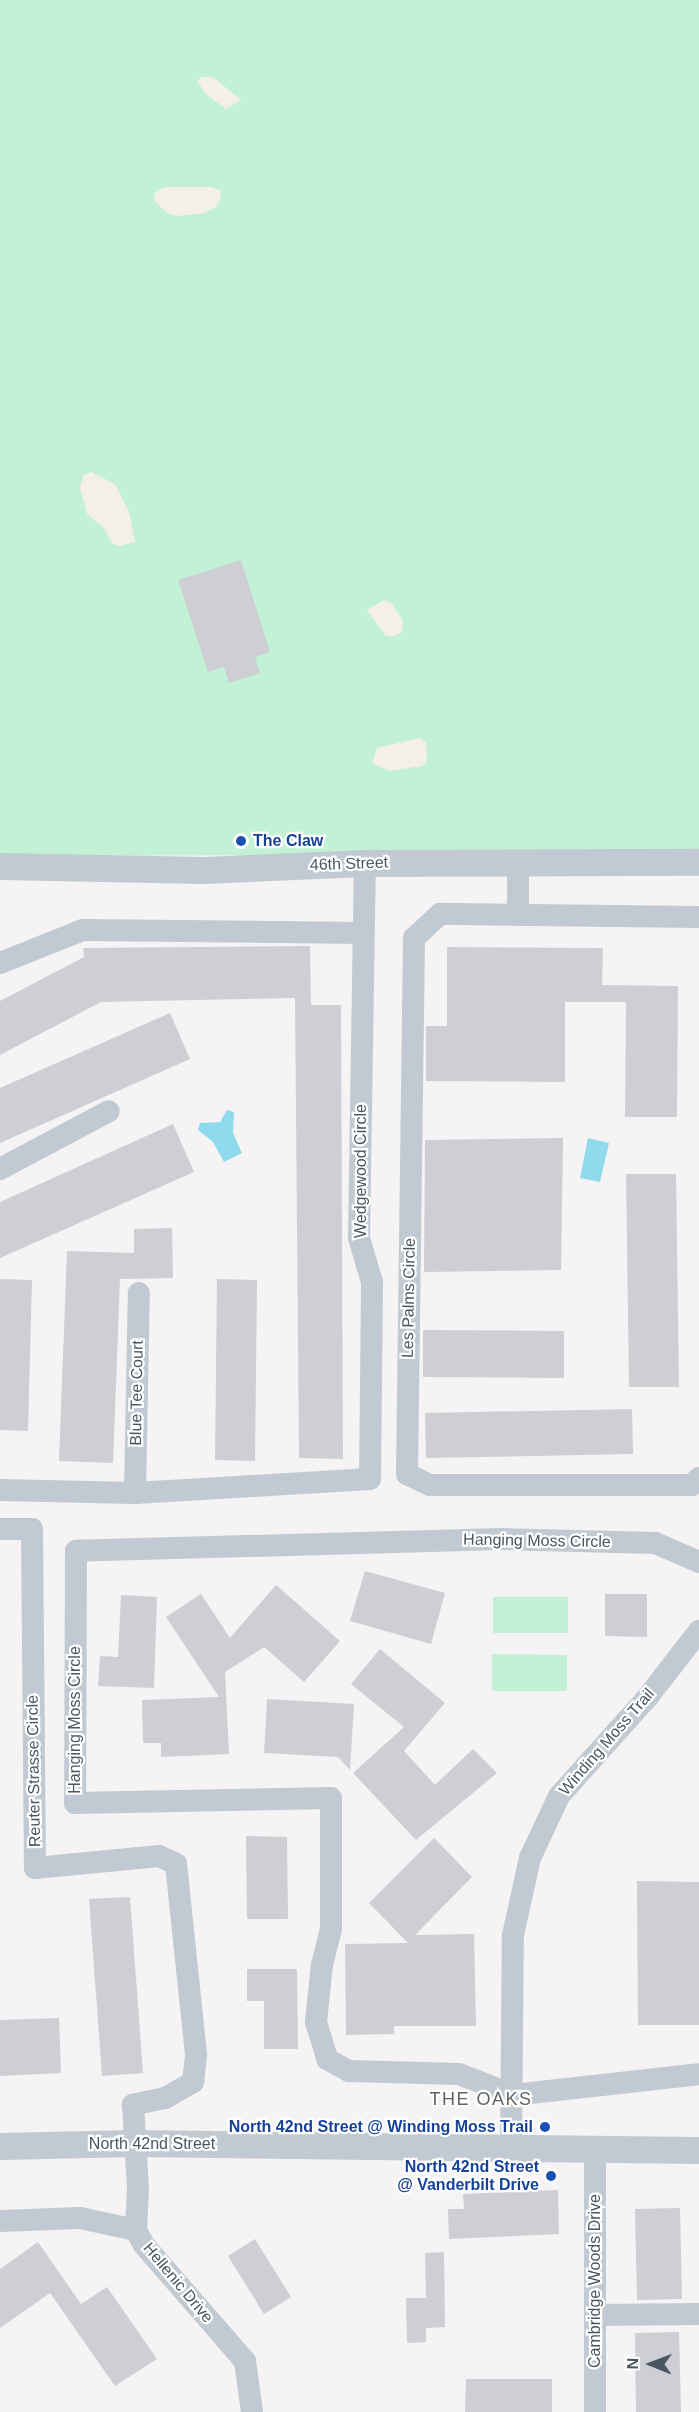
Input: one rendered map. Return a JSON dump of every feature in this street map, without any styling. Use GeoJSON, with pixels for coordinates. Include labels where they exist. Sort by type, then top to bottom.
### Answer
{"type":"FeatureCollection","features":[{"type":"Feature","properties":{"kind":"street"},"geometry":{"type":"LineString","coordinates":[[518,862],[518,915]]}},
{"type":"Feature","properties":{"kind":"street","name":"46th Street"},"geometry":{"type":"LineString","coordinates":[[0,866],[204,870],[364,863],[699,862]]}},
{"type":"Feature","properties":{"kind":"street","name":"Wedgewood Circle"},"geometry":{"type":"LineString","coordinates":[[364,863],[359,1238],[372,1282],[370,1479]]}},
{"type":"Feature","properties":{"kind":"street","name":"Les Palms Circle"},"geometry":{"type":"LineString","coordinates":[[407,1474],[414,938],[440,914],[699,917]]}},
{"type":"Feature","properties":{"kind":"street"},"geometry":{"type":"LineString","coordinates":[[0,963],[83,930],[363,933]]}},
{"type":"Feature","properties":{"kind":"street"},"geometry":{"type":"LineString","coordinates":[[0,1169],[109,1111]]}},
{"type":"Feature","properties":{"kind":"street","name":"Blue Tee Court"},"geometry":{"type":"LineString","coordinates":[[135,1493],[139,1293]]}},
{"type":"Feature","properties":{"kind":"street"},"geometry":{"type":"LineString","coordinates":[[0,1490],[135,1493],[370,1479],[407,1474],[430,1485],[692,1485],[699,1478]]}},
{"type":"Feature","properties":{"kind":"street","name":"Reuter Strasse Circle"},"geometry":{"type":"LineString","coordinates":[[0,1529],[32,1529],[35,1868],[159,1857],[176,1864],[196,2055],[193,2082],[165,2098],[133,2105],[134,2143]]}},
{"type":"Feature","properties":{"kind":"street","name":"Hanging Moss Circle"},"geometry":{"type":"LineString","coordinates":[[513,2095],[459,2074],[349,2071],[327,2059],[316,2022],[322,1964],[331,1929],[331,1798],[75,1803],[76,1551],[501,1539],[655,1543],[699,1562]]}},
{"type":"Feature","properties":{"kind":"street","name":"Winding Moss Trail"},"geometry":{"type":"LineString","coordinates":[[511,2148],[513,1935],[530,1858],[559,1796],[647,1698],[699,1631]]}},
{"type":"Feature","properties":{"kind":"street"},"geometry":{"type":"LineString","coordinates":[[513,2095],[699,2074]]}},
{"type":"Feature","properties":{"kind":"street","name":"North 42nd Street"},"geometry":{"type":"LineString","coordinates":[[0,2146],[134,2143],[699,2150]]}},
{"type":"Feature","properties":{"kind":"street","name":"Hellenic Drive"},"geometry":{"type":"LineString","coordinates":[[134,2143],[136,2230],[144,2245],[245,2361],[252,2412]]}},
{"type":"Feature","properties":{"kind":"street","name":"Cambridge Woods Drive"},"geometry":{"type":"LineString","coordinates":[[595,2150],[595,2412]]}},
{"type":"Feature","properties":{"kind":"street"},"geometry":{"type":"LineString","coordinates":[[0,2221],[80,2218],[136,2230]]}},
{"type":"Feature","properties":{"kind":"street"},"geometry":{"type":"LineString","coordinates":[[595,2315],[699,2314]]}},
{"type":"Feature","properties":{"kind":"green space"},"geometry":{"type":"Polygon","coordinates":[[[0,0],[699,0],[699,854],[0,856],[0,0]]]}},
{"type":"Feature","properties":{"kind":"green space"},"geometry":{"type":"Polygon","coordinates":[[[493,1597],[568,1597],[568,1633],[493,1633],[493,1597]]]}},
{"type":"Feature","properties":{"kind":"green space"},"geometry":{"type":"Polygon","coordinates":[[[492,1654],[567,1655],[567,1691],[492,1691],[492,1654]]]}},
{"type":"Feature","properties":{"kind":"sand"},"geometry":{"type":"Polygon","coordinates":[[[201,77],[213,77],[241,100],[226,109],[207,95],[197,81],[201,77]]]}},
{"type":"Feature","properties":{"kind":"sand"},"geometry":{"type":"Polygon","coordinates":[[[164,187],[211,187],[220,190],[221,197],[216,207],[204,213],[178,216],[167,213],[154,200],[154,194],[164,187]]]}},
{"type":"Feature","properties":{"kind":"sand"},"geometry":{"type":"Polygon","coordinates":[[[91,472],[115,484],[129,512],[135,542],[118,546],[111,542],[104,528],[87,514],[80,488],[83,476],[91,472]]]}},
{"type":"Feature","properties":{"kind":"sand"},"geometry":{"type":"Polygon","coordinates":[[[384,600],[392,604],[403,621],[402,632],[395,636],[386,636],[367,610],[384,600]]]}},
{"type":"Feature","properties":{"kind":"sand"},"geometry":{"type":"Polygon","coordinates":[[[420,738],[426,743],[427,762],[422,766],[389,771],[372,763],[377,748],[420,738]]]}},
{"type":"Feature","properties":{"kind":"water"},"geometry":{"type":"Polygon","coordinates":[[[227,1110],[234,1112],[233,1133],[242,1153],[224,1162],[213,1142],[198,1130],[200,1123],[220,1122],[227,1110]]]}},
{"type":"Feature","properties":{"kind":"water"},"geometry":{"type":"Polygon","coordinates":[[[588,1138],[609,1143],[600,1182],[580,1178],[588,1138]]]}},
{"type":"Feature","properties":{"kind":"building"},"geometry":{"type":"Polygon","coordinates":[[[241,560],[270,652],[255,657],[260,673],[229,683],[224,667],[208,672],[178,580],[241,560]]]}},
{"type":"Feature","properties":{"kind":"building"},"geometry":{"type":"Polygon","coordinates":[[[310,946],[311,1005],[341,1005],[343,1459],[299,1458],[295,998],[101,1002],[0,1055],[0,1001],[84,957],[83,948],[310,946]]]}},
{"type":"Feature","properties":{"kind":"building"},"geometry":{"type":"Polygon","coordinates":[[[447,947],[603,948],[602,985],[678,986],[677,1117],[625,1117],[626,1002],[565,1002],[565,1082],[426,1081],[426,1026],[447,1026],[447,947]]]}},
{"type":"Feature","properties":{"kind":"building"},"geometry":{"type":"Polygon","coordinates":[[[170,1013],[190,1059],[0,1143],[0,1088],[170,1013]]]}},
{"type":"Feature","properties":{"kind":"building"},"geometry":{"type":"Polygon","coordinates":[[[173,1124],[194,1172],[0,1258],[0,1202],[173,1124]]]}},
{"type":"Feature","properties":{"kind":"building"},"geometry":{"type":"Polygon","coordinates":[[[563,1138],[561,1270],[424,1272],[425,1140],[563,1138]]]}},
{"type":"Feature","properties":{"kind":"building"},"geometry":{"type":"Polygon","coordinates":[[[626,1174],[676,1174],[679,1387],[629,1387],[626,1174]]]}},
{"type":"Feature","properties":{"kind":"building"},"geometry":{"type":"Polygon","coordinates":[[[172,1228],[173,1278],[120,1279],[113,1463],[59,1461],[67,1251],[134,1253],[134,1229],[172,1228]]]}},
{"type":"Feature","properties":{"kind":"building"},"geometry":{"type":"Polygon","coordinates":[[[0,1279],[32,1280],[28,1431],[0,1430],[0,1279]]]}},
{"type":"Feature","properties":{"kind":"building"},"geometry":{"type":"Polygon","coordinates":[[[217,1279],[257,1280],[255,1461],[215,1460],[217,1279]]]}},
{"type":"Feature","properties":{"kind":"building"},"geometry":{"type":"Polygon","coordinates":[[[423,1330],[564,1331],[564,1378],[423,1377],[423,1330]]]}},
{"type":"Feature","properties":{"kind":"building"},"geometry":{"type":"Polygon","coordinates":[[[632,1409],[633,1454],[426,1458],[425,1413],[632,1409]]]}},
{"type":"Feature","properties":{"kind":"building"},"geometry":{"type":"Polygon","coordinates":[[[365,1571],[445,1593],[431,1644],[350,1621],[365,1571]]]}},
{"type":"Feature","properties":{"kind":"building"},"geometry":{"type":"Polygon","coordinates":[[[276,1585],[340,1641],[304,1682],[264,1647],[225,1672],[229,1754],[161,1757],[161,1743],[143,1743],[142,1700],[219,1697],[166,1617],[201,1594],[230,1638],[276,1585]]]}},
{"type":"Feature","properties":{"kind":"building"},"geometry":{"type":"Polygon","coordinates":[[[605,1594],[647,1594],[647,1637],[605,1636],[605,1594]]]}},
{"type":"Feature","properties":{"kind":"building"},"geometry":{"type":"Polygon","coordinates":[[[121,1595],[157,1597],[154,1688],[98,1686],[100,1656],[118,1657],[121,1595]]]}},
{"type":"Feature","properties":{"kind":"building"},"geometry":{"type":"Polygon","coordinates":[[[380,1649],[445,1703],[404,1751],[435,1785],[473,1749],[497,1773],[416,1840],[353,1773],[404,1727],[351,1684],[380,1649]]]}},
{"type":"Feature","properties":{"kind":"building"},"geometry":{"type":"Polygon","coordinates":[[[267,1699],[354,1704],[350,1770],[338,1757],[264,1753],[267,1699]]]}},
{"type":"Feature","properties":{"kind":"building"},"geometry":{"type":"Polygon","coordinates":[[[246,1836],[287,1837],[288,1919],[247,1919],[246,1836]]]}},
{"type":"Feature","properties":{"kind":"building"},"geometry":{"type":"Polygon","coordinates":[[[434,1838],[472,1877],[415,1935],[474,1934],[476,2026],[394,2026],[394,2034],[346,2035],[345,1944],[408,1943],[369,1903],[434,1838]]]}},
{"type":"Feature","properties":{"kind":"building"},"geometry":{"type":"Polygon","coordinates":[[[637,1881],[699,1882],[699,2025],[638,2025],[637,1881]]]}},
{"type":"Feature","properties":{"kind":"building"},"geometry":{"type":"Polygon","coordinates":[[[130,1897],[143,2073],[102,2076],[89,1899],[130,1897]]]}},
{"type":"Feature","properties":{"kind":"building"},"geometry":{"type":"Polygon","coordinates":[[[247,1969],[297,1969],[298,2049],[264,2049],[264,2001],[247,2001],[247,1969]]]}},
{"type":"Feature","properties":{"kind":"building"},"geometry":{"type":"Polygon","coordinates":[[[59,2018],[61,2073],[0,2076],[0,2020],[59,2018]]]}},
{"type":"Feature","properties":{"kind":"building"},"geometry":{"type":"Polygon","coordinates":[[[558,2190],[559,2234],[449,2239],[448,2209],[464,2209],[463,2194],[558,2190]]]}},
{"type":"Feature","properties":{"kind":"building"},"geometry":{"type":"Polygon","coordinates":[[[680,2208],[682,2299],[637,2300],[635,2209],[680,2208]]]}},
{"type":"Feature","properties":{"kind":"building"},"geometry":{"type":"Polygon","coordinates":[[[255,2239],[291,2297],[264,2314],[228,2256],[255,2239]]]}},
{"type":"Feature","properties":{"kind":"building"},"geometry":{"type":"Polygon","coordinates":[[[38,2242],[81,2304],[107,2287],[157,2359],[115,2386],[50,2293],[0,2328],[0,2269],[38,2242]]]}},
{"type":"Feature","properties":{"kind":"building"},"geometry":{"type":"Polygon","coordinates":[[[444,2252],[445,2327],[426,2328],[426,2342],[407,2343],[406,2298],[426,2298],[425,2253],[444,2252]]]}},
{"type":"Feature","properties":{"kind":"building"},"geometry":{"type":"Polygon","coordinates":[[[679,2332],[681,2412],[636,2412],[635,2333],[679,2332]]]}},
{"type":"Feature","properties":{"kind":"building"},"geometry":{"type":"Polygon","coordinates":[[[466,2379],[552,2379],[552,2412],[465,2412],[466,2379]]]}},
{"type":"Feature","properties":{"kind":"place","name":"The Claw"},"geometry":{"type":"Point","coordinates":[241,841]}},
{"type":"Feature","properties":{"kind":"place","name":"North 42nd Street @ Winding Moss Trail"},"geometry":{"type":"Point","coordinates":[545,2127]}},
{"type":"Feature","properties":{"kind":"place","name":"North 42nd Street @ Vanderbilt Drive"},"geometry":{"type":"Point","coordinates":[551,2176]}},
{"type":"Feature","properties":{"kind":"district","name":"THE OAKS"},"geometry":{"type":"Point","coordinates":[481,2099]}}]}
